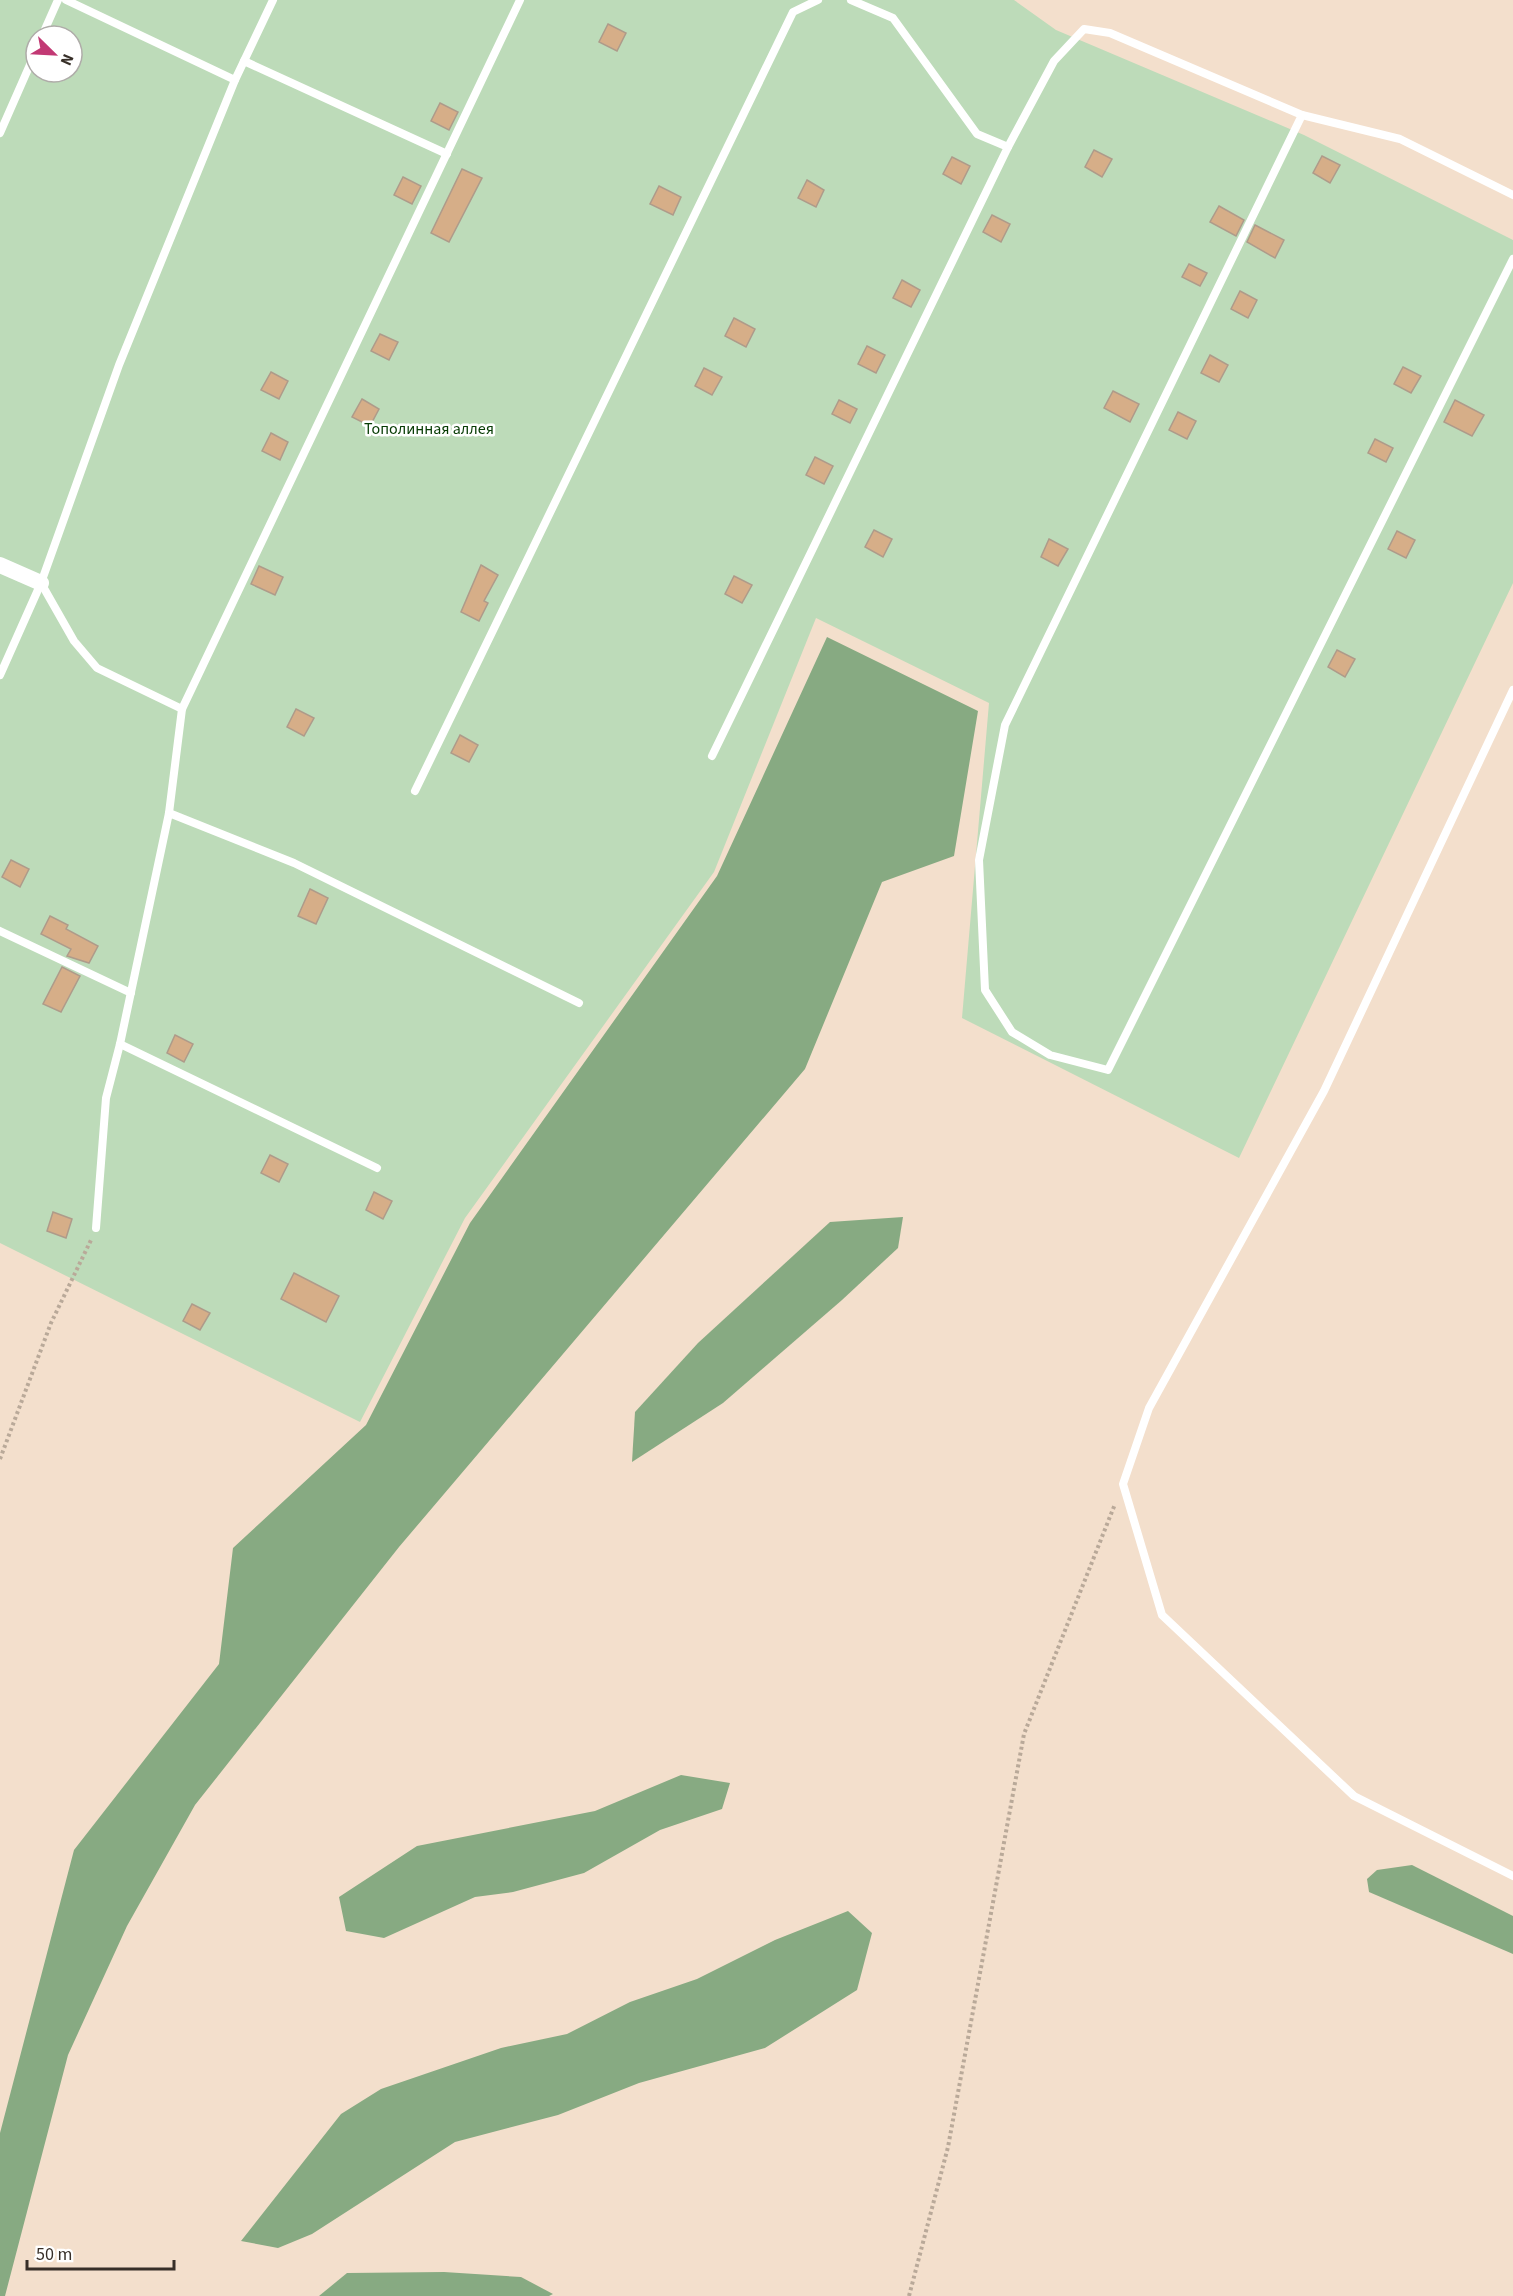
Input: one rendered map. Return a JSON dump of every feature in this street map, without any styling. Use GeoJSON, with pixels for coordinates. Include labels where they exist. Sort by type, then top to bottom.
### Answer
{"type":"FeatureCollection","features":[{"type":"Feature","properties":{"kind":"street"},"geometry":{"type":"LineString","coordinates":[[0,565],[40,583]]}},
{"type":"Feature","properties":{"kind":"lane"},"geometry":{"type":"LineString","coordinates":[[47,24],[58,0]]}},
{"type":"Feature","properties":{"kind":"lane"},"geometry":{"type":"LineString","coordinates":[[66,0],[235,80]]}},
{"type":"Feature","properties":{"kind":"lane"},"geometry":{"type":"LineString","coordinates":[[0,675],[40,583],[119,365],[235,80],[273,0]]}},
{"type":"Feature","properties":{"kind":"lane"},"geometry":{"type":"LineString","coordinates":[[96,1228],[106,1098],[120,1044],[169,813],[182,709],[520,0]]}},
{"type":"Feature","properties":{"kind":"lane"},"geometry":{"type":"LineString","coordinates":[[415,791],[793,12],[818,0]]}},
{"type":"Feature","properties":{"kind":"lane"},"geometry":{"type":"LineString","coordinates":[[851,0],[893,18],[978,134],[1008,147]]}},
{"type":"Feature","properties":{"kind":"lane"},"geometry":{"type":"LineString","coordinates":[[712,756],[1008,147],[1054,61],[1084,29],[1110,33],[1302,115],[1400,139],[1513,195]]}},
{"type":"Feature","properties":{"kind":"lane"},"geometry":{"type":"LineString","coordinates":[[244,61],[447,154]]}},
{"type":"Feature","properties":{"kind":"lane"},"geometry":{"type":"LineString","coordinates":[[0,133],[24,78]]}},
{"type":"Feature","properties":{"kind":"lane"},"geometry":{"type":"LineString","coordinates":[[1302,115],[1005,725],[979,860],[985,990],[1012,1032],[1050,1055],[1108,1070],[1513,259]]}},
{"type":"Feature","properties":{"kind":"lane"},"geometry":{"type":"LineString","coordinates":[[40,583],[74,641],[97,668],[182,709]]}},
{"type":"Feature","properties":{"kind":"lane"},"geometry":{"type":"LineString","coordinates":[[1513,690],[1324,1091],[1149,1408],[1123,1484],[1162,1614],[1354,1796],[1513,1876]]}},
{"type":"Feature","properties":{"kind":"lane"},"geometry":{"type":"LineString","coordinates":[[169,813],[294,863],[579,1003]]}},
{"type":"Feature","properties":{"kind":"lane"},"geometry":{"type":"LineString","coordinates":[[0,931],[130,993]]}},
{"type":"Feature","properties":{"kind":"lane"},"geometry":{"type":"LineString","coordinates":[[120,1044],[377,1168]]}},
{"type":"Feature","properties":{"kind":"path"},"geometry":{"type":"LineString","coordinates":[[0,1459],[51,1323],[96,1228]]}},
{"type":"Feature","properties":{"kind":"path"},"geometry":{"type":"LineString","coordinates":[[909,2296],[948,2147],[1024,1734],[1123,1484]]}},
{"type":"Feature","properties":{"kind":"green space","name":"Тополинная аллея"},"geometry":{"type":"Polygon","coordinates":[[[0,0],[1014,0],[1056,30],[1304,135],[1513,240],[1513,583],[1239,1158],[962,1018],[989,703],[816,618],[714,872],[465,1218],[360,1422],[0,1243],[0,0]]]}},
{"type":"Feature","properties":{"kind":"green space"},"geometry":{"type":"Polygon","coordinates":[[[827,637],[978,711],[954,856],[882,882],[805,1069],[399,1547],[195,1805],[127,1926],[68,2055],[5,2296],[0,2296],[0,2133],[74,1850],[219,1664],[233,1548],[366,1425],[470,1223],[717,876],[827,637]]]}},
{"type":"Feature","properties":{"kind":"green space"},"geometry":{"type":"Polygon","coordinates":[[[903,1217],[898,1248],[842,1300],[723,1403],[632,1462],[635,1412],[698,1343],[830,1222],[903,1217]]]}},
{"type":"Feature","properties":{"kind":"green space"},"geometry":{"type":"Polygon","coordinates":[[[681,1775],[730,1783],[722,1809],[660,1830],[584,1873],[513,1892],[475,1897],[384,1938],[346,1931],[339,1897],[417,1846],[595,1811],[681,1775]]]}},
{"type":"Feature","properties":{"kind":"green space"},"geometry":{"type":"Polygon","coordinates":[[[1412,1865],[1513,1916],[1513,1954],[1369,1892],[1367,1879],[1377,1870],[1412,1865]]]}},
{"type":"Feature","properties":{"kind":"green space"},"geometry":{"type":"Polygon","coordinates":[[[848,1911],[872,1933],[857,1990],[765,2048],[639,2083],[558,2115],[455,2142],[312,2234],[278,2248],[241,2241],[341,2114],[381,2089],[501,2048],[567,2034],[630,2002],[697,1979],[775,1940],[848,1911]]]}},
{"type":"Feature","properties":{"kind":"green space"},"geometry":{"type":"Polygon","coordinates":[[[444,2272],[521,2277],[553,2294],[549,2296],[319,2296],[347,2273],[444,2272]]]}},
{"type":"Feature","properties":{"kind":"building"},"geometry":{"type":"Polygon","coordinates":[[[608,24],[626,33],[617,51],[599,42],[608,24]]]}},
{"type":"Feature","properties":{"kind":"building"},"geometry":{"type":"Polygon","coordinates":[[[440,103],[458,112],[449,130],[431,121],[440,103]]]}},
{"type":"Feature","properties":{"kind":"building"},"geometry":{"type":"Polygon","coordinates":[[[1094,150],[1112,159],[1102,177],[1085,167],[1094,150]]]}},
{"type":"Feature","properties":{"kind":"building"},"geometry":{"type":"Polygon","coordinates":[[[1322,156],[1340,165],[1330,183],[1313,173],[1322,156]]]}},
{"type":"Feature","properties":{"kind":"building"},"geometry":{"type":"Polygon","coordinates":[[[952,157],[970,166],[961,184],[943,174],[952,157]]]}},
{"type":"Feature","properties":{"kind":"building"},"geometry":{"type":"Polygon","coordinates":[[[462,169],[482,178],[449,242],[431,233],[462,169]]]}},
{"type":"Feature","properties":{"kind":"building"},"geometry":{"type":"Polygon","coordinates":[[[403,177],[421,186],[412,204],[394,195],[403,177]]]}},
{"type":"Feature","properties":{"kind":"building"},"geometry":{"type":"Polygon","coordinates":[[[807,180],[824,190],[816,207],[798,198],[807,180]]]}},
{"type":"Feature","properties":{"kind":"building"},"geometry":{"type":"Polygon","coordinates":[[[659,186],[681,197],[673,215],[650,204],[659,186]]]}},
{"type":"Feature","properties":{"kind":"building"},"geometry":{"type":"Polygon","coordinates":[[[1219,206],[1244,220],[1236,236],[1210,222],[1219,206]]]}},
{"type":"Feature","properties":{"kind":"building"},"geometry":{"type":"Polygon","coordinates":[[[992,215],[1010,224],[1001,242],[983,232],[992,215]]]}},
{"type":"Feature","properties":{"kind":"building"},"geometry":{"type":"Polygon","coordinates":[[[1255,225],[1284,240],[1275,258],[1247,242],[1255,225]]]}},
{"type":"Feature","properties":{"kind":"building"},"geometry":{"type":"Polygon","coordinates":[[[1189,264],[1207,273],[1200,286],[1182,277],[1189,264]]]}},
{"type":"Feature","properties":{"kind":"building"},"geometry":{"type":"Polygon","coordinates":[[[902,280],[920,290],[911,307],[893,298],[902,280]]]}},
{"type":"Feature","properties":{"kind":"building"},"geometry":{"type":"Polygon","coordinates":[[[1240,291],[1257,300],[1248,318],[1231,309],[1240,291]]]}},
{"type":"Feature","properties":{"kind":"building"},"geometry":{"type":"Polygon","coordinates":[[[734,318],[755,329],[746,347],[725,336],[734,318]]]}},
{"type":"Feature","properties":{"kind":"building"},"geometry":{"type":"Polygon","coordinates":[[[380,334],[398,342],[389,360],[371,351],[380,334]]]}},
{"type":"Feature","properties":{"kind":"building"},"geometry":{"type":"Polygon","coordinates":[[[867,346],[885,355],[876,373],[858,364],[867,346]]]}},
{"type":"Feature","properties":{"kind":"building"},"geometry":{"type":"Polygon","coordinates":[[[1210,355],[1228,365],[1219,382],[1201,373],[1210,355]]]}},
{"type":"Feature","properties":{"kind":"building"},"geometry":{"type":"Polygon","coordinates":[[[1403,367],[1421,376],[1411,393],[1394,384],[1403,367]]]}},
{"type":"Feature","properties":{"kind":"building"},"geometry":{"type":"Polygon","coordinates":[[[704,368],[722,377],[712,395],[695,386],[704,368]]]}},
{"type":"Feature","properties":{"kind":"building"},"geometry":{"type":"Polygon","coordinates":[[[271,372],[288,381],[279,399],[261,390],[271,372]]]}},
{"type":"Feature","properties":{"kind":"building"},"geometry":{"type":"Polygon","coordinates":[[[1113,391],[1139,404],[1130,422],[1104,408],[1113,391]]]}},
{"type":"Feature","properties":{"kind":"building"},"geometry":{"type":"Polygon","coordinates":[[[362,399],[379,409],[370,426],[352,417],[362,399]]]}},
{"type":"Feature","properties":{"kind":"building"},"geometry":{"type":"Polygon","coordinates":[[[839,400],[857,409],[850,423],[832,414],[839,400]]]}},
{"type":"Feature","properties":{"kind":"building"},"geometry":{"type":"Polygon","coordinates":[[[1455,400],[1484,415],[1472,436],[1444,422],[1455,400]]]}},
{"type":"Feature","properties":{"kind":"building"},"geometry":{"type":"Polygon","coordinates":[[[1178,412],[1196,421],[1187,439],[1169,430],[1178,412]]]}},
{"type":"Feature","properties":{"kind":"building"},"geometry":{"type":"Polygon","coordinates":[[[271,433],[288,442],[280,460],[262,451],[271,433]]]}},
{"type":"Feature","properties":{"kind":"building"},"geometry":{"type":"Polygon","coordinates":[[[1375,439],[1393,448],[1386,462],[1368,453],[1375,439]]]}},
{"type":"Feature","properties":{"kind":"building"},"geometry":{"type":"Polygon","coordinates":[[[815,457],[833,466],[824,484],[806,475],[815,457]]]}},
{"type":"Feature","properties":{"kind":"building"},"geometry":{"type":"Polygon","coordinates":[[[874,530],[892,539],[883,557],[865,547],[874,530]]]}},
{"type":"Feature","properties":{"kind":"building"},"geometry":{"type":"Polygon","coordinates":[[[1397,531],[1415,540],[1406,558],[1388,549],[1397,531]]]}},
{"type":"Feature","properties":{"kind":"building"},"geometry":{"type":"Polygon","coordinates":[[[1049,539],[1068,549],[1058,566],[1041,557],[1049,539]]]}},
{"type":"Feature","properties":{"kind":"building"},"geometry":{"type":"Polygon","coordinates":[[[481,565],[498,575],[484,601],[488,603],[479,621],[461,612],[481,565]]]}},
{"type":"Feature","properties":{"kind":"building"},"geometry":{"type":"Polygon","coordinates":[[[259,566],[283,577],[275,595],[251,584],[259,566]]]}},
{"type":"Feature","properties":{"kind":"building"},"geometry":{"type":"Polygon","coordinates":[[[734,576],[752,585],[742,603],[725,594],[734,576]]]}},
{"type":"Feature","properties":{"kind":"building"},"geometry":{"type":"Polygon","coordinates":[[[1337,650],[1355,659],[1345,677],[1328,667],[1337,650]]]}},
{"type":"Feature","properties":{"kind":"building"},"geometry":{"type":"Polygon","coordinates":[[[296,709],[314,718],[304,736],[287,727],[296,709]]]}},
{"type":"Feature","properties":{"kind":"building"},"geometry":{"type":"Polygon","coordinates":[[[460,735],[478,745],[469,762],[451,753],[460,735]]]}},
{"type":"Feature","properties":{"kind":"building"},"geometry":{"type":"Polygon","coordinates":[[[11,860],[29,869],[20,887],[2,877],[11,860]]]}},
{"type":"Feature","properties":{"kind":"building"},"geometry":{"type":"Polygon","coordinates":[[[310,889],[328,898],[316,924],[298,916],[310,889]]]}},
{"type":"Feature","properties":{"kind":"building"},"geometry":{"type":"Polygon","coordinates":[[[50,916],[68,925],[66,929],[98,946],[89,963],[67,956],[71,949],[41,934],[50,916]]]}},
{"type":"Feature","properties":{"kind":"building"},"geometry":{"type":"Polygon","coordinates":[[[62,967],[80,976],[61,1012],[43,1004],[62,967]]]}},
{"type":"Feature","properties":{"kind":"building"},"geometry":{"type":"Polygon","coordinates":[[[175,1035],[193,1044],[184,1062],[167,1053],[175,1035]]]}},
{"type":"Feature","properties":{"kind":"building"},"geometry":{"type":"Polygon","coordinates":[[[270,1155],[288,1164],[279,1182],[261,1173],[270,1155]]]}},
{"type":"Feature","properties":{"kind":"building"},"geometry":{"type":"Polygon","coordinates":[[[374,1192],[392,1201],[383,1219],[366,1210],[374,1192]]]}},
{"type":"Feature","properties":{"kind":"building"},"geometry":{"type":"Polygon","coordinates":[[[53,1212],[72,1219],[66,1238],[47,1231],[53,1212]]]}},
{"type":"Feature","properties":{"kind":"building"},"geometry":{"type":"Polygon","coordinates":[[[294,1273],[339,1296],[326,1322],[281,1299],[294,1273]]]}},
{"type":"Feature","properties":{"kind":"building"},"geometry":{"type":"Polygon","coordinates":[[[192,1304],[210,1313],[200,1330],[183,1321],[192,1304]]]}}]}
